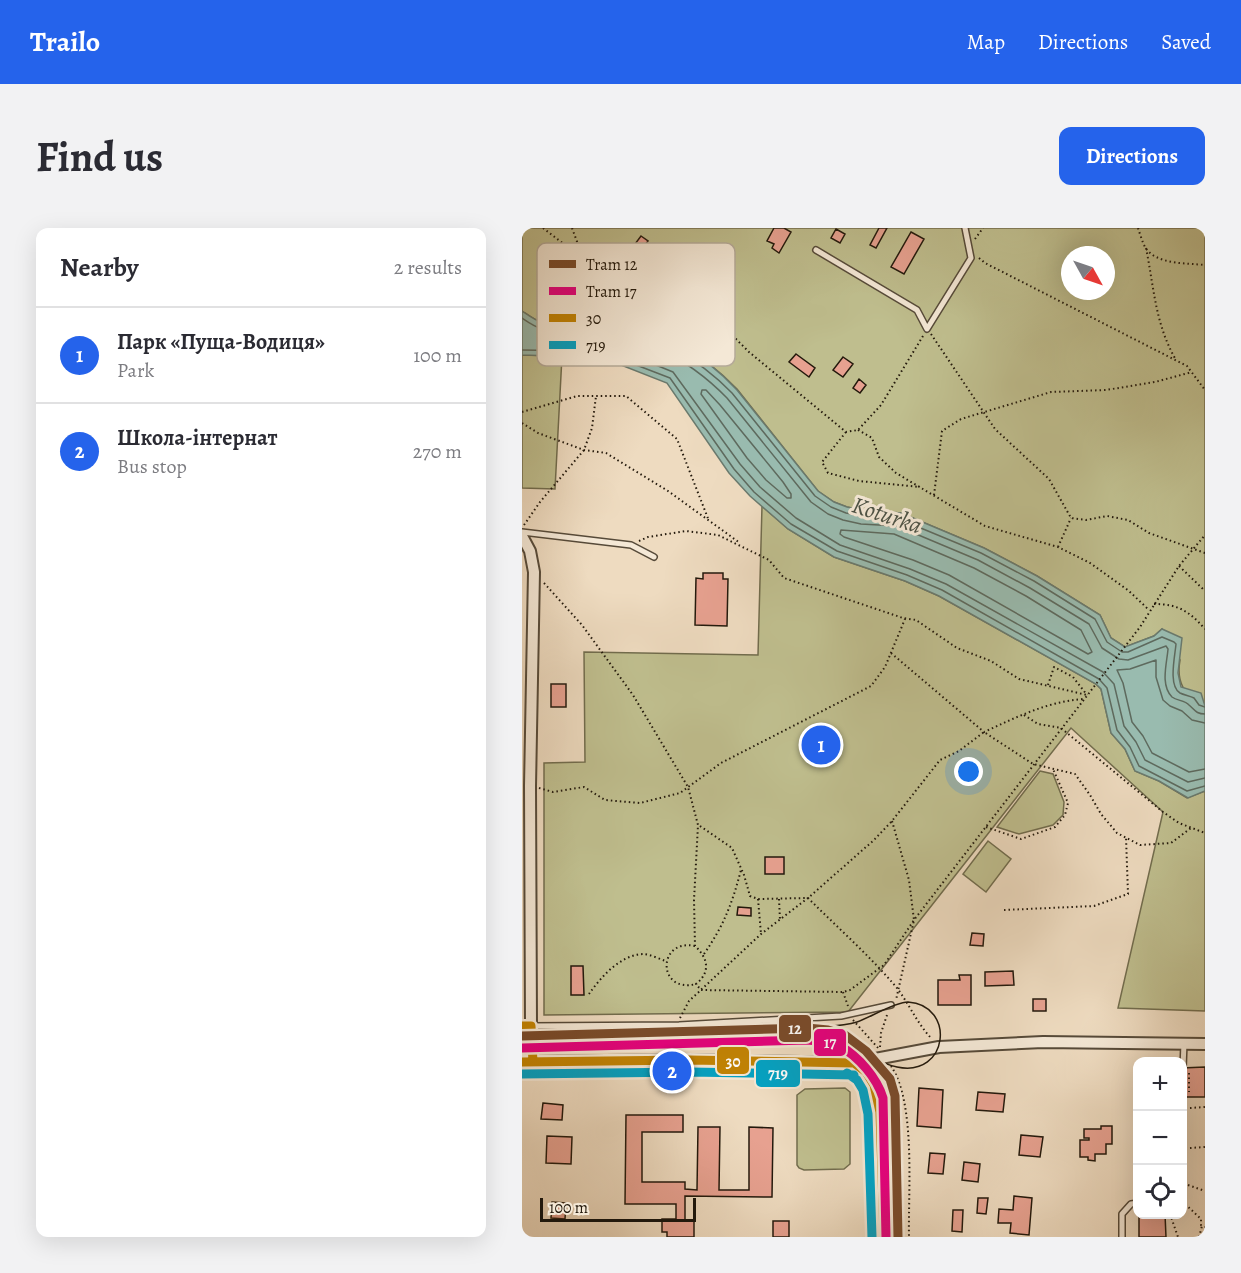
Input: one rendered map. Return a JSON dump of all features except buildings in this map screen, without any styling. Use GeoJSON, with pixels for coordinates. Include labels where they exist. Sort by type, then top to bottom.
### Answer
{"type":"FeatureCollection","features":[{"type":"Feature","properties":{"kind":"street"},"geometry":{"type":"LineString","coordinates":[[522,536],[530,551],[534,572],[526,786],[528,1062],[689,1060],[854,1063],[939,1047],[1043,1042],[1205,1044]]}},
{"type":"Feature","properties":{"kind":"street"},"geometry":{"type":"LineString","coordinates":[[854,1063],[866,1072],[874,1084],[880,1112],[884,1237]]}},
{"type":"Feature","properties":{"kind":"lane"},"geometry":{"type":"LineString","coordinates":[[927,329],[971,258],[965,228]]}},
{"type":"Feature","properties":{"kind":"lane"},"geometry":{"type":"LineString","coordinates":[[816,250],[917,310],[927,329]]}},
{"type":"Feature","properties":{"kind":"lane"},"geometry":{"type":"LineString","coordinates":[[522,530],[631,545],[654,556]]}},
{"type":"Feature","properties":{"kind":"lane"},"geometry":{"type":"LineString","coordinates":[[526,1026],[680,1025],[841,1017],[891,1005]]}},
{"type":"Feature","properties":{"kind":"lane"},"geometry":{"type":"LineString","coordinates":[[1183,1057],[1184,1043]]}},
{"type":"Feature","properties":{"kind":"lane"},"geometry":{"type":"LineString","coordinates":[[1183,1111],[1185,1165]]}},
{"type":"Feature","properties":{"kind":"lane"},"geometry":{"type":"LineString","coordinates":[[1122,1237],[1122,1214],[1133,1204]]}},
{"type":"Feature","properties":{"kind":"path"},"geometry":{"type":"LineString","coordinates":[[543,228],[562,243]]}},
{"type":"Feature","properties":{"kind":"path"},"geometry":{"type":"LineString","coordinates":[[572,228],[577,243]]}},
{"type":"Feature","properties":{"kind":"path"},"geometry":{"type":"LineString","coordinates":[[1138,228],[1146,248],[1154,302],[1169,348],[1177,361]]}},
{"type":"Feature","properties":{"kind":"path"},"geometry":{"type":"LineString","coordinates":[[968,248],[985,263],[1187,366],[1205,390]]}},
{"type":"Feature","properties":{"kind":"path"},"geometry":{"type":"LineString","coordinates":[[1146,248],[1154,256],[1173,262],[1205,266]]}},
{"type":"Feature","properties":{"kind":"path"},"geometry":{"type":"LineString","coordinates":[[921,487],[859,481],[828,473],[822,462],[846,432],[858,430],[881,405],[927,329],[995,429],[1049,479],[1071,518]]}},
{"type":"Feature","properties":{"kind":"path"},"geometry":{"type":"LineString","coordinates":[[735,338],[846,432]]}},
{"type":"Feature","properties":{"kind":"path"},"geometry":{"type":"LineString","coordinates":[[934,495],[942,430],[961,419],[1051,392],[1106,390],[1192,372]]}},
{"type":"Feature","properties":{"kind":"path"},"geometry":{"type":"LineString","coordinates":[[522,412],[577,396],[626,396],[677,439],[709,521]]}},
{"type":"Feature","properties":{"kind":"path"},"geometry":{"type":"LineString","coordinates":[[522,530],[540,502],[584,450],[592,428],[596,396]]}},
{"type":"Feature","properties":{"kind":"path"},"geometry":{"type":"LineString","coordinates":[[522,423],[537,433],[584,450],[606,453],[668,491],[745,547]]}},
{"type":"Feature","properties":{"kind":"path"},"geometry":{"type":"LineString","coordinates":[[858,430],[872,438],[879,457],[896,473],[986,526],[1058,547],[1090,562],[1129,591],[1150,611]]}},
{"type":"Feature","properties":{"kind":"path"},"geometry":{"type":"LineString","coordinates":[[1071,518],[1086,520],[1107,516],[1128,520],[1149,533],[1205,553]]}},
{"type":"Feature","properties":{"kind":"path"},"geometry":{"type":"LineString","coordinates":[[1058,547],[1071,518]]}},
{"type":"Feature","properties":{"kind":"path"},"geometry":{"type":"LineString","coordinates":[[631,545],[648,537],[686,531],[718,535],[769,560],[784,578],[916,620],[957,648],[991,661],[1019,680],[1087,695]]}},
{"type":"Feature","properties":{"kind":"path"},"geometry":{"type":"LineString","coordinates":[[696,984],[701,990],[843,992],[880,969],[985,826],[1128,642],[1179,566],[1195,550],[1205,535]]}},
{"type":"Feature","properties":{"kind":"path"},"geometry":{"type":"LineString","coordinates":[[1179,566],[1205,591]]}},
{"type":"Feature","properties":{"kind":"path"},"geometry":{"type":"LineString","coordinates":[[534,572],[582,625],[633,694],[688,787],[698,825],[694,900],[695,946]]}},
{"type":"Feature","properties":{"kind":"path"},"geometry":{"type":"LineString","coordinates":[[1154,604],[1171,604],[1181,608],[1205,629]]}},
{"type":"Feature","properties":{"kind":"path"},"geometry":{"type":"LineString","coordinates":[[526,786],[553,792],[584,787],[605,800],[640,802],[680,793],[722,763],[871,686],[885,667],[906,618]]}},
{"type":"Feature","properties":{"kind":"path"},"geometry":{"type":"LineString","coordinates":[[891,653],[984,732],[1033,764],[1075,774],[1101,814],[1117,833],[1140,845],[1171,843],[1191,828]]}},
{"type":"Feature","properties":{"kind":"path"},"geometry":{"type":"LineString","coordinates":[[1048,686],[1054,667],[1073,677],[1087,695]]}},
{"type":"Feature","properties":{"kind":"path"},"geometry":{"type":"LineString","coordinates":[[680,1025],[688,1000],[761,934],[808,898],[874,840],[940,760],[959,751],[984,732],[1023,714],[1061,701],[1083,699]]}},
{"type":"Feature","properties":{"kind":"path"},"geometry":{"type":"LineString","coordinates":[[1023,714],[1038,724],[1061,728],[1163,812],[1179,823],[1205,833]]}},
{"type":"Feature","properties":{"kind":"path"},"geometry":{"type":"LineString","coordinates":[[985,826],[1021,839],[1055,827],[1065,815],[1068,803],[1053,769]]}},
{"type":"Feature","properties":{"kind":"path"},"geometry":{"type":"LineString","coordinates":[[843,992],[855,1023],[879,1050],[881,1033],[891,1005],[896,1000],[914,920],[909,880],[892,821]]}},
{"type":"Feature","properties":{"kind":"path"},"geometry":{"type":"LineString","coordinates":[[698,825],[732,848],[750,896],[758,899],[808,898],[880,969],[898,990],[923,1030],[939,1047]]}},
{"type":"Feature","properties":{"kind":"path"},"geometry":{"type":"LineString","coordinates":[[1004,910],[1094,906],[1128,894],[1126,837]]}},
{"type":"Feature","properties":{"kind":"path"},"geometry":{"type":"LineString","coordinates":[[704,954],[718,934],[733,903],[741,868]]}},
{"type":"Feature","properties":{"kind":"path"},"geometry":{"type":"LineString","coordinates":[[779,898],[780,920]]}},
{"type":"Feature","properties":{"kind":"path"},"geometry":{"type":"LineString","coordinates":[[758,899],[761,934]]}},
{"type":"Feature","properties":{"kind":"path"},"geometry":{"type":"LineString","coordinates":[[687,944],[695,946],[704,954],[707,963],[706,973],[696,984],[687,986],[675,983],[666,971],[666,961],[674,949],[687,944]]}},
{"type":"Feature","properties":{"kind":"path"},"geometry":{"type":"LineString","coordinates":[[589,994],[602,976],[627,958],[644,954],[666,961]]}},
{"type":"Feature","properties":{"kind":"path"},"geometry":{"type":"LineString","coordinates":[[885,1057],[894,1071],[905,1098],[908,1128],[909,1237]]}},
{"type":"Feature","properties":{"kind":"path"},"geometry":{"type":"LineString","coordinates":[[522,1077],[844,1074],[860,1079]]}},
{"type":"Feature","properties":{"kind":"path"},"geometry":{"type":"LineString","coordinates":[[1190,1108],[1205,1107]]}},
{"type":"Feature","properties":{"kind":"path"},"geometry":{"type":"LineString","coordinates":[[1190,1148],[1205,1147]]}},
{"type":"Feature","properties":{"kind":"path"},"geometry":{"type":"LineString","coordinates":[[1187,1185],[1205,1191]]}},
{"type":"Feature","properties":{"kind":"path"},"geometry":{"type":"LineString","coordinates":[[1187,1205],[1203,1219],[1200,1222],[1204,1227],[1199,1237]]}},
{"type":"Feature","properties":{"kind":"path"},"geometry":{"type":"LineString","coordinates":[[1171,1219],[1178,1237]]}},
{"type":"Feature","properties":{"kind":"shaded area"},"geometry":{"type":"Polygon","coordinates":[[[522,228],[1205,228],[1205,706],[1183,688],[1179,675],[1180,660],[1162,629],[1154,636],[1125,647],[1111,638],[1100,615],[1037,576],[984,548],[901,513],[847,507],[834,502],[818,491],[737,389],[712,366],[735,366],[735,243],[537,243],[537,321],[522,311],[522,228]]]}},
{"type":"Feature","properties":{"kind":"shaded area"},"geometry":{"type":"Polygon","coordinates":[[[522,355],[537,355],[537,366],[561,366],[555,489],[522,488],[522,355]]]}},
{"type":"Feature","properties":{"kind":"shaded area"},"geometry":{"type":"Polygon","coordinates":[[[762,506],[788,529],[834,557],[905,581],[939,596],[1096,684],[1101,689],[1111,733],[1125,749],[1135,771],[1159,781],[1187,798],[1205,791],[1205,1011],[1118,1008],[1163,812],[1071,728],[848,1012],[544,1015],[544,763],[585,762],[584,652],[758,655],[762,506]]]}},
{"type":"Feature","properties":{"kind":"shaded area"},"geometry":{"type":"Polygon","coordinates":[[[1040,771],[1053,774],[1064,802],[1063,815],[1053,825],[1019,834],[997,827],[1040,771]]]}},
{"type":"Feature","properties":{"kind":"shaded area"},"geometry":{"type":"Polygon","coordinates":[[[988,841],[1011,859],[986,892],[963,874],[988,841]]]}},
{"type":"Feature","properties":{"kind":"shaded area"},"geometry":{"type":"Polygon","coordinates":[[[845,1088],[850,1092],[850,1164],[844,1169],[804,1170],[799,1168],[797,1165],[797,1095],[805,1089],[845,1088]]]}},
{"type":"Feature","properties":{"kind":"water"},"geometry":{"type":"Polygon","coordinates":[[[522,311],[537,321],[537,355],[522,355],[522,311]]]}},
{"type":"Feature","properties":{"kind":"water","name":"Koturka"},"geometry":{"type":"Polygon","coordinates":[[[624,366],[711,366],[737,390],[818,491],[834,502],[862,510],[901,513],[984,548],[1037,576],[1100,615],[1111,638],[1125,647],[1154,636],[1162,629],[1182,638],[1178,673],[1181,687],[1201,693],[1205,706],[1205,791],[1188,798],[1159,781],[1135,771],[1125,749],[1111,733],[1101,689],[1096,684],[939,596],[905,581],[834,557],[788,529],[750,496],[729,473],[667,383],[624,366]]]}},
{"type":"Feature","properties":{"kind":"tram line"},"geometry":{"type":"LineString","coordinates":[[807,1028],[851,1024],[897,1004],[908,1002],[923,1006],[934,1015],[939,1027],[940,1040],[936,1052],[927,1062],[914,1067],[891,1066],[851,1048]]}},
{"type":"Feature","properties":{"kind":"tram line","name":"12"},"geometry":{"type":"LineString","coordinates":[[522,1036],[807,1028],[828,1030],[845,1035],[866,1051],[890,1079],[895,1096],[898,1237]]}},
{"type":"Feature","properties":{"kind":"tram line","name":"17"},"geometry":{"type":"LineString","coordinates":[[522,1048],[807,1040],[840,1046],[866,1069],[883,1098],[886,1237]]}},
{"type":"Feature","properties":{"kind":"transit line","name":"30"},"geometry":{"type":"LineString","coordinates":[[522,1026],[531,1026],[533,1062]]}},
{"type":"Feature","properties":{"kind":"transit line","name":"30"},"geometry":{"type":"LineString","coordinates":[[522,1062],[689,1060],[854,1063]]}},
{"type":"Feature","properties":{"kind":"transit line","name":"30"},"geometry":{"type":"LineString","coordinates":[[854,1063],[866,1072],[874,1085],[880,1112],[884,1237]]}},
{"type":"Feature","properties":{"kind":"transit line","name":"719"},"geometry":{"type":"LineString","coordinates":[[522,1074],[689,1072],[854,1075]]}},
{"type":"Feature","properties":{"kind":"transit line","name":"719"},"geometry":{"type":"LineString","coordinates":[[847,1073],[857,1080],[863,1090],[868,1114],[872,1237]]}},
{"type":"Feature","properties":{"kind":"place","name":"Парк «Пуща-Водиця»"},"geometry":{"type":"Point","coordinates":[821,745]}},
{"type":"Feature","properties":{"kind":"place","name":"Школа-інтернат"},"geometry":{"type":"Point","coordinates":[672,1071]}}]}
